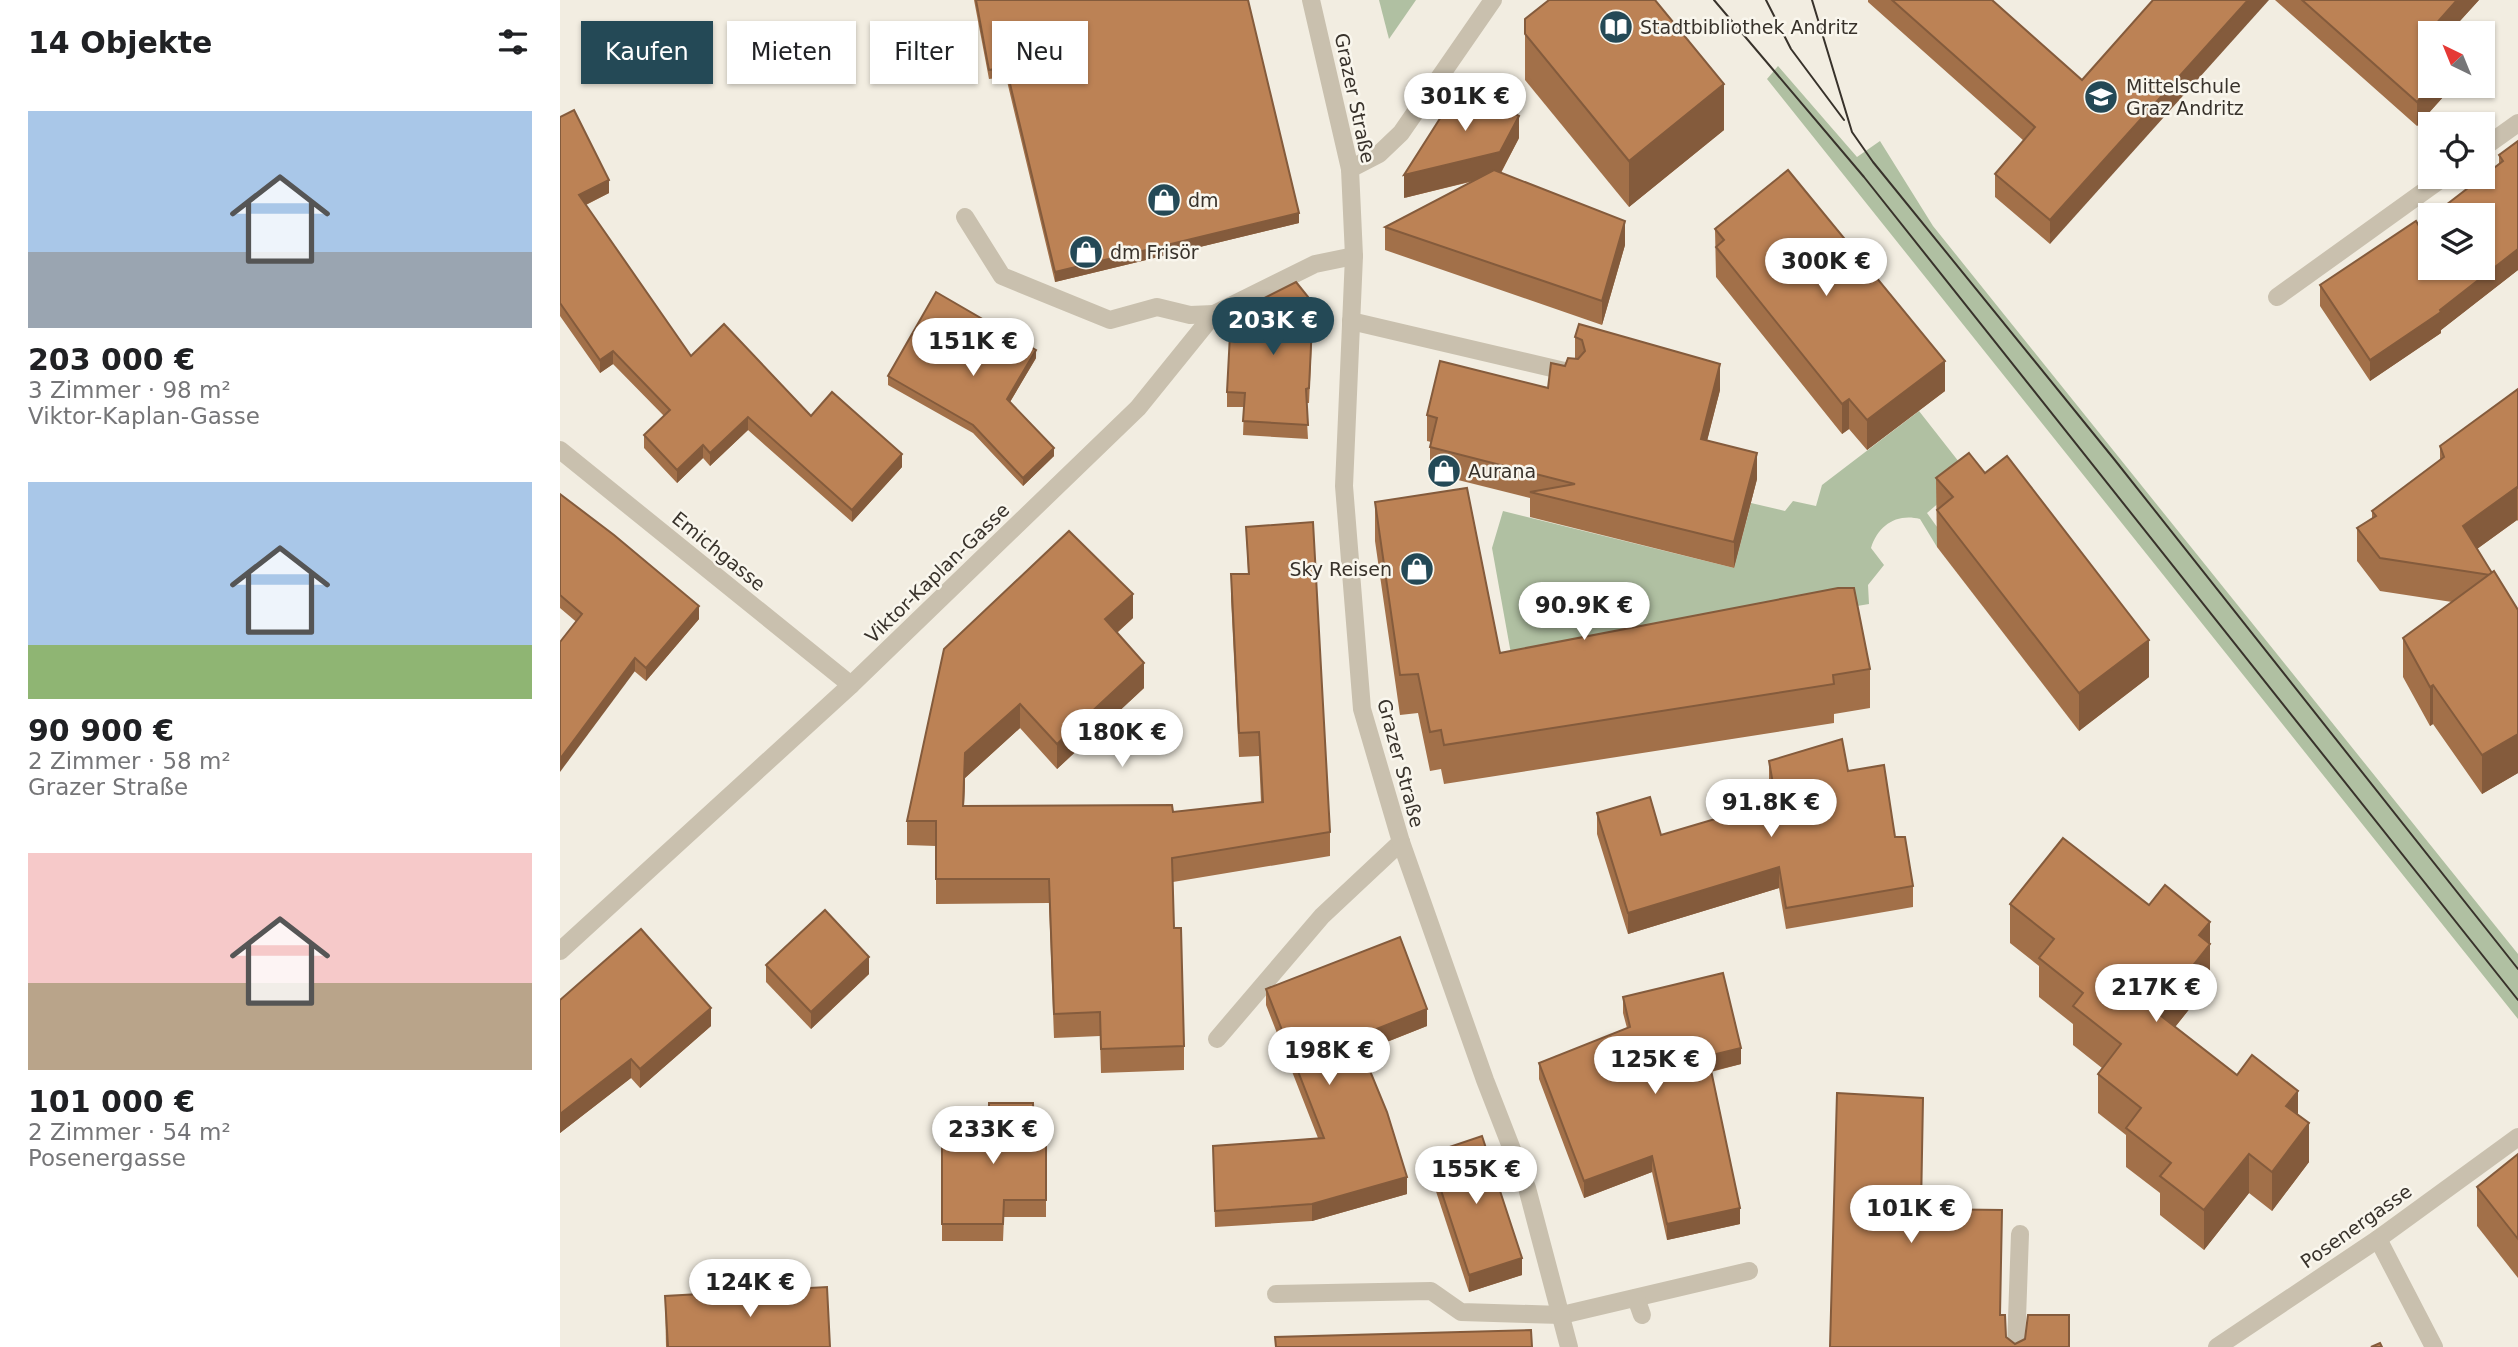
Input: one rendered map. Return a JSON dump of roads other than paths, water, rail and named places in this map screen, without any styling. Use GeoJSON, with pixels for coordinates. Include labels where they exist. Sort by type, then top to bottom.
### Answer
{"type":"FeatureCollection","features":[{"type":"Feature","properties":{"kind":"street","name":"Grazer Straße"},"geometry":{"type":"LineString","coordinates":[[1311,0],[1350,169],[1354,256],[1344,486],[1362,709],[1401,842],[1485,1080],[1527,1188],[1569,1347]]}},
{"type":"Feature","properties":{"kind":"street"},"geometry":{"type":"LineString","coordinates":[[1350,169],[1379,154],[1401,133],[1493,0]]}},
{"type":"Feature","properties":{"kind":"street"},"geometry":{"type":"LineString","coordinates":[[2495,139],[2518,123]]}},
{"type":"Feature","properties":{"kind":"street"},"geometry":{"type":"LineString","coordinates":[[2277,297],[2427,189]]}},
{"type":"Feature","properties":{"kind":"street"},"geometry":{"type":"LineString","coordinates":[[965,217],[1002,276],[1110,320],[1157,307],[1190,315],[1214,314]]}},
{"type":"Feature","properties":{"kind":"street","name":"Viktor-Kaplan-Gasse"},"geometry":{"type":"LineString","coordinates":[[560,951],[851,685],[1138,408],[1214,314],[1315,264],[1354,256]]}},
{"type":"Feature","properties":{"kind":"street"},"geometry":{"type":"LineString","coordinates":[[1351,321],[1574,374]]}},
{"type":"Feature","properties":{"kind":"street","name":"Emichgasse"},"geometry":{"type":"LineString","coordinates":[[560,450],[851,685]]}},
{"type":"Feature","properties":{"kind":"street"},"geometry":{"type":"LineString","coordinates":[[1217,1039],[1322,916],[1401,842]]}},
{"type":"Feature","properties":{"kind":"street","name":"Posenergasse"},"geometry":{"type":"LineString","coordinates":[[2217,1347],[2378,1239],[2518,1137]]}},
{"type":"Feature","properties":{"kind":"street"},"geometry":{"type":"LineString","coordinates":[[2016,1347],[2020,1234]]}},
{"type":"Feature","properties":{"kind":"street"},"geometry":{"type":"LineString","coordinates":[[2378,1239],[2434,1347]]}},
{"type":"Feature","properties":{"kind":"street"},"geometry":{"type":"LineString","coordinates":[[1276,1294],[1431,1291],[1461,1312],[1562,1315],[1639,1306],[1749,1271]]}},
{"type":"Feature","properties":{"kind":"tram line"},"geometry":{"type":"LineString","coordinates":[[1714,0],[1864,177],[2518,1000]]}},
{"type":"Feature","properties":{"kind":"tram line"},"geometry":{"type":"LineString","coordinates":[[1766,0],[1791,49],[1844,120]]}},
{"type":"Feature","properties":{"kind":"tram line"},"geometry":{"type":"LineString","coordinates":[[1812,0],[1852,132],[1873,162],[2114,459],[2518,969]]}},
{"type":"Feature","properties":{"kind":"place","name":"Stadtbibliothek Andritz"},"geometry":{"type":"Point","coordinates":[1616,27]}},
{"type":"Feature","properties":{"kind":"place","name":"Mittelschule Graz Andritz"},"geometry":{"type":"Point","coordinates":[2101,97]}},
{"type":"Feature","properties":{"kind":"place","name":"dm"},"geometry":{"type":"Point","coordinates":[1164,200]}},
{"type":"Feature","properties":{"kind":"place","name":"dm Frisör"},"geometry":{"type":"Point","coordinates":[1086,252]}},
{"type":"Feature","properties":{"kind":"place","name":"Aurana"},"geometry":{"type":"Point","coordinates":[1444,471]}},
{"type":"Feature","properties":{"kind":"place","name":"Sky Reisen"},"geometry":{"type":"Point","coordinates":[1417,569]}}]}
